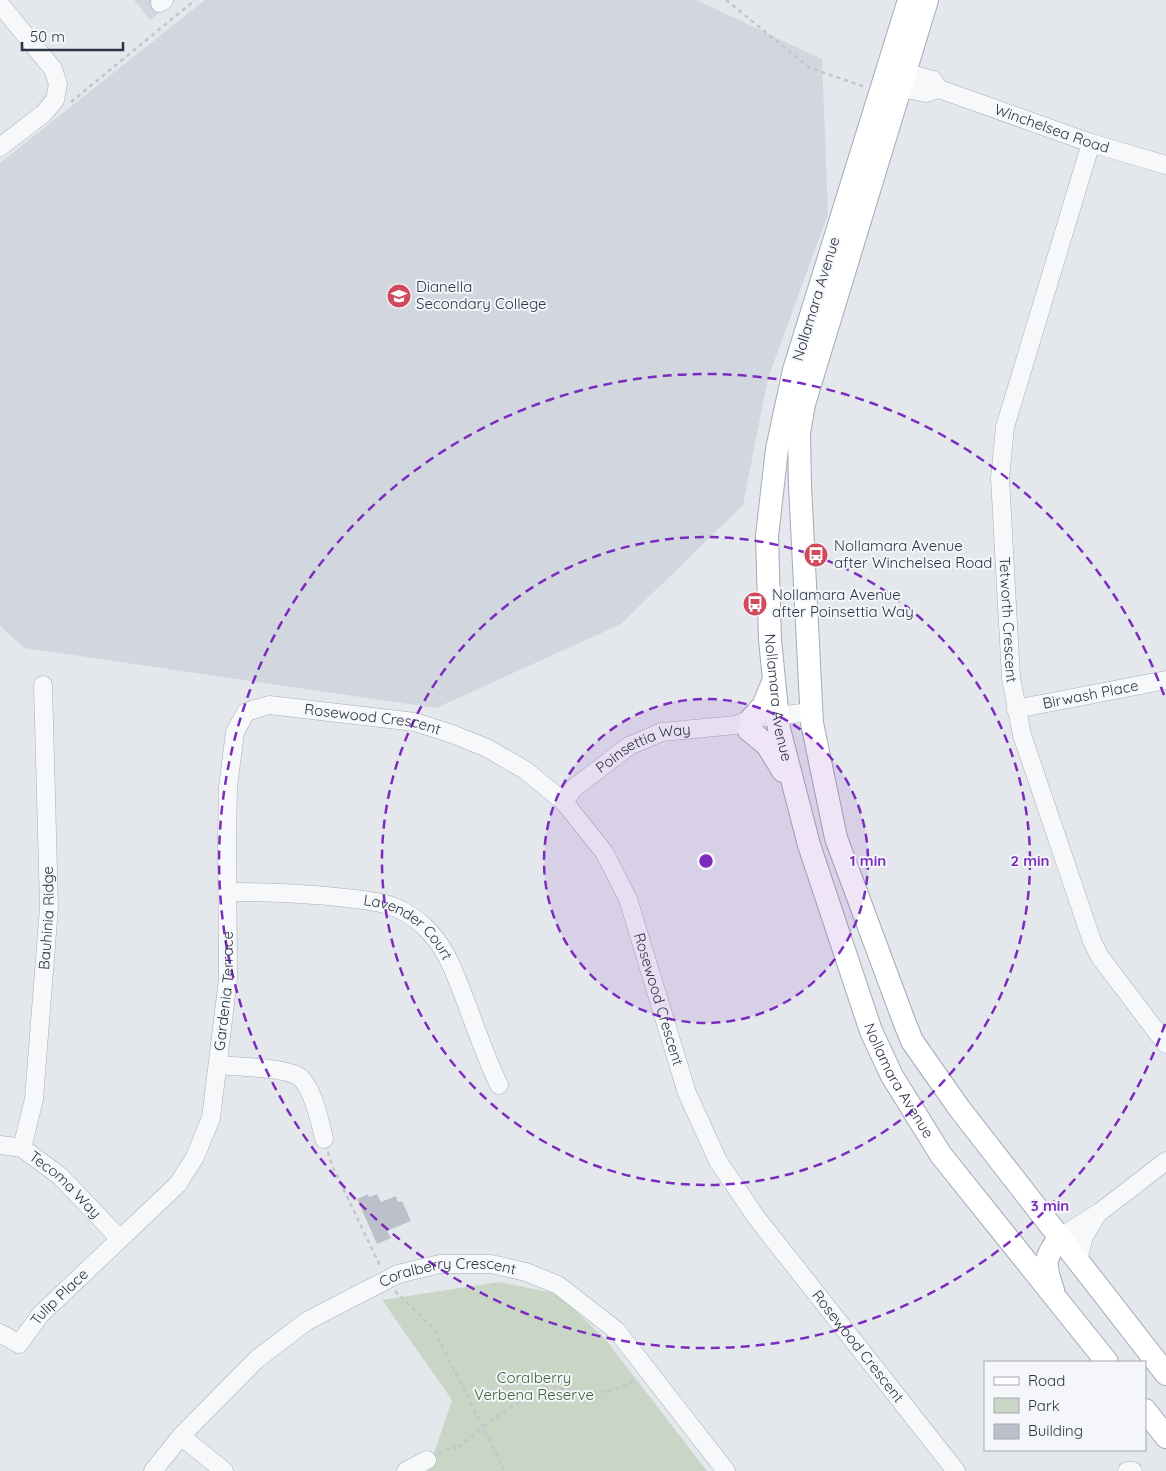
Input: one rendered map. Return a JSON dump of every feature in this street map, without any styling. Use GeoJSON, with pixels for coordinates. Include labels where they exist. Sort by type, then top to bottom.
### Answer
{"type":"FeatureCollection","features":[{"type":"Feature","properties":{"kind":"main road","name":"Nollamara Avenue"},"geometry":{"type":"LineString","coordinates":[[909,0],[890,80],[804,404],[799,433],[811,718],[836,838],[912,1041],[959,1108],[1166,1374]]}},
{"type":"Feature","properties":{"kind":"main road","name":"Nollamara Avenue"},"geometry":{"type":"LineString","coordinates":[[927,0],[890,80],[792,379],[776,448],[768,551],[770,640],[778,723],[809,845],[871,1031],[892,1076],[941,1155],[1106,1361]]}},
{"type":"Feature","properties":{"kind":"main road"},"geometry":{"type":"LineString","coordinates":[[768,551],[774,532],[781,491],[784,488],[800,486]]}},
{"type":"Feature","properties":{"kind":"main road"},"geometry":{"type":"LineString","coordinates":[[774,679],[763,706],[745,724],[767,745],[795,791]]}},
{"type":"Feature","properties":{"kind":"main road"},"geometry":{"type":"LineString","coordinates":[[1056,1298],[1045,1266],[1048,1255],[1060,1237]]}},
{"type":"Feature","properties":{"kind":"main road"},"geometry":{"type":"LineString","coordinates":[[1146,1411],[1166,1436]]}},
{"type":"Feature","properties":{"kind":"street"},"geometry":{"type":"LineString","coordinates":[[0,4],[53,69],[58,84],[55,100],[43,114],[0,147]]}},
{"type":"Feature","properties":{"kind":"street","name":"Winchelsea Road"},"geometry":{"type":"LineString","coordinates":[[890,80],[933,80],[940,89],[1090,143],[1166,165]]}},
{"type":"Feature","properties":{"kind":"street","name":"Tetworth Crescent"},"geometry":{"type":"LineString","coordinates":[[1090,143],[1005,427],[1001,451],[1000,478],[1011,678],[1016,709],[1025,744],[1092,941],[1100,957],[1166,1044]]}},
{"type":"Feature","properties":{"kind":"street","name":"Birwash Place"},"geometry":{"type":"LineString","coordinates":[[1016,709],[1166,680]]}},
{"type":"Feature","properties":{"kind":"street","name":"Bauhinia Ridge"},"geometry":{"type":"LineString","coordinates":[[22,1148],[34,1099],[49,907],[43,685]]}},
{"type":"Feature","properties":{"kind":"street","name":"Rosewood Crescent"},"geometry":{"type":"LineString","coordinates":[[246,712],[269,704],[415,722],[487,748],[525,770],[564,802],[604,852],[628,899],[687,1093],[718,1161],[756,1217],[956,1471]]}},
{"type":"Feature","properties":{"kind":"street","name":"Gardenia Terrace"},"geometry":{"type":"LineString","coordinates":[[120,1240],[178,1184],[195,1157],[211,1118],[228,979],[228,787],[235,732],[246,712]]}},
{"type":"Feature","properties":{"kind":"street","name":"Poinsettia Way"},"geometry":{"type":"LineString","coordinates":[[564,802],[574,788],[630,746],[662,732],[745,724],[778,723],[811,718]]}},
{"type":"Feature","properties":{"kind":"street","name":"Lavender Court"},"geometry":{"type":"LineString","coordinates":[[228,892],[301,892],[366,900],[394,907],[416,920],[436,939],[451,965],[483,1052],[499,1085]]}},
{"type":"Feature","properties":{"kind":"street"},"geometry":{"type":"LineString","coordinates":[[218,1065],[277,1070],[298,1076],[310,1092],[324,1139]]}},
{"type":"Feature","properties":{"kind":"street","name":"Tecoma Way"},"geometry":{"type":"LineString","coordinates":[[0,1145],[22,1148],[60,1176],[120,1240]]}},
{"type":"Feature","properties":{"kind":"street"},"geometry":{"type":"LineString","coordinates":[[1060,1237],[1100,1212],[1166,1161]]}},
{"type":"Feature","properties":{"kind":"street"},"geometry":{"type":"LineString","coordinates":[[1078,1260],[1084,1236],[1100,1212]]}},
{"type":"Feature","properties":{"kind":"street","name":"Tulip Place"},"geometry":{"type":"LineString","coordinates":[[0,1333],[19,1344],[41,1314],[120,1240]]}},
{"type":"Feature","properties":{"kind":"street","name":"Coralberry Crescent"},"geometry":{"type":"LineString","coordinates":[[153,1471],[181,1436],[257,1359],[307,1321],[386,1278],[440,1264],[491,1264],[526,1272],[558,1285],[617,1331],[726,1471]]}},
{"type":"Feature","properties":{"kind":"street"},"geometry":{"type":"LineString","coordinates":[[181,1436],[224,1471]]}},
{"type":"Feature","properties":{"kind":"street"},"geometry":{"type":"LineString","coordinates":[[406,1471],[427,1460]]}},
{"type":"Feature","properties":{"kind":"path"},"geometry":{"type":"LineString","coordinates":[[69,103],[195,0]]}},
{"type":"Feature","properties":{"kind":"path"},"geometry":{"type":"LineString","coordinates":[[726,0],[810,68],[890,80]]}},
{"type":"Feature","properties":{"kind":"path"},"geometry":{"type":"LineString","coordinates":[[324,1139],[332,1165],[381,1268]]}},
{"type":"Feature","properties":{"kind":"path"},"geometry":{"type":"LineString","coordinates":[[390,1287],[433,1328],[505,1471]]}},
{"type":"Feature","properties":{"kind":"path"},"geometry":{"type":"LineString","coordinates":[[455,1448],[520,1400],[551,1387],[579,1392],[605,1392],[631,1383],[647,1370]]}},
{"type":"Feature","properties":{"kind":"shaded area"},"geometry":{"type":"Polygon","coordinates":[[[134,0],[175,0],[150,20],[134,0]]]}},
{"type":"Feature","properties":{"kind":"shaded area","name":"Dianella Secondary College"},"geometry":{"type":"Polygon","coordinates":[[[205,0],[696,0],[822,59],[828,214],[768,378],[743,505],[621,624],[436,708],[24,648],[0,626],[0,163],[205,0]]]}},
{"type":"Feature","properties":{"kind":"green space","name":"Coralberry Verbena Reserve"},"geometry":{"type":"Polygon","coordinates":[[[499,1282],[558,1294],[605,1339],[707,1471],[428,1471],[452,1400],[382,1300],[499,1282]]]}},
{"type":"Feature","properties":{"kind":"building"},"geometry":{"type":"Polygon","coordinates":[[[368,1194],[369,1197],[377,1194],[381,1202],[396,1196],[398,1202],[402,1201],[411,1221],[387,1231],[391,1238],[377,1244],[357,1199],[368,1194]]]}},
{"type":"Feature","properties":{"kind":"place","name":"Dianella Secondary College"},"geometry":{"type":"Point","coordinates":[399,296]}},
{"type":"Feature","properties":{"kind":"place","name":"Nollamara Avenue after Winchelsea Road"},"geometry":{"type":"Point","coordinates":[816,555]}},
{"type":"Feature","properties":{"kind":"place","name":"Nollamara Avenue after Poinsettia Way"},"geometry":{"type":"Point","coordinates":[755,604]}}]}
